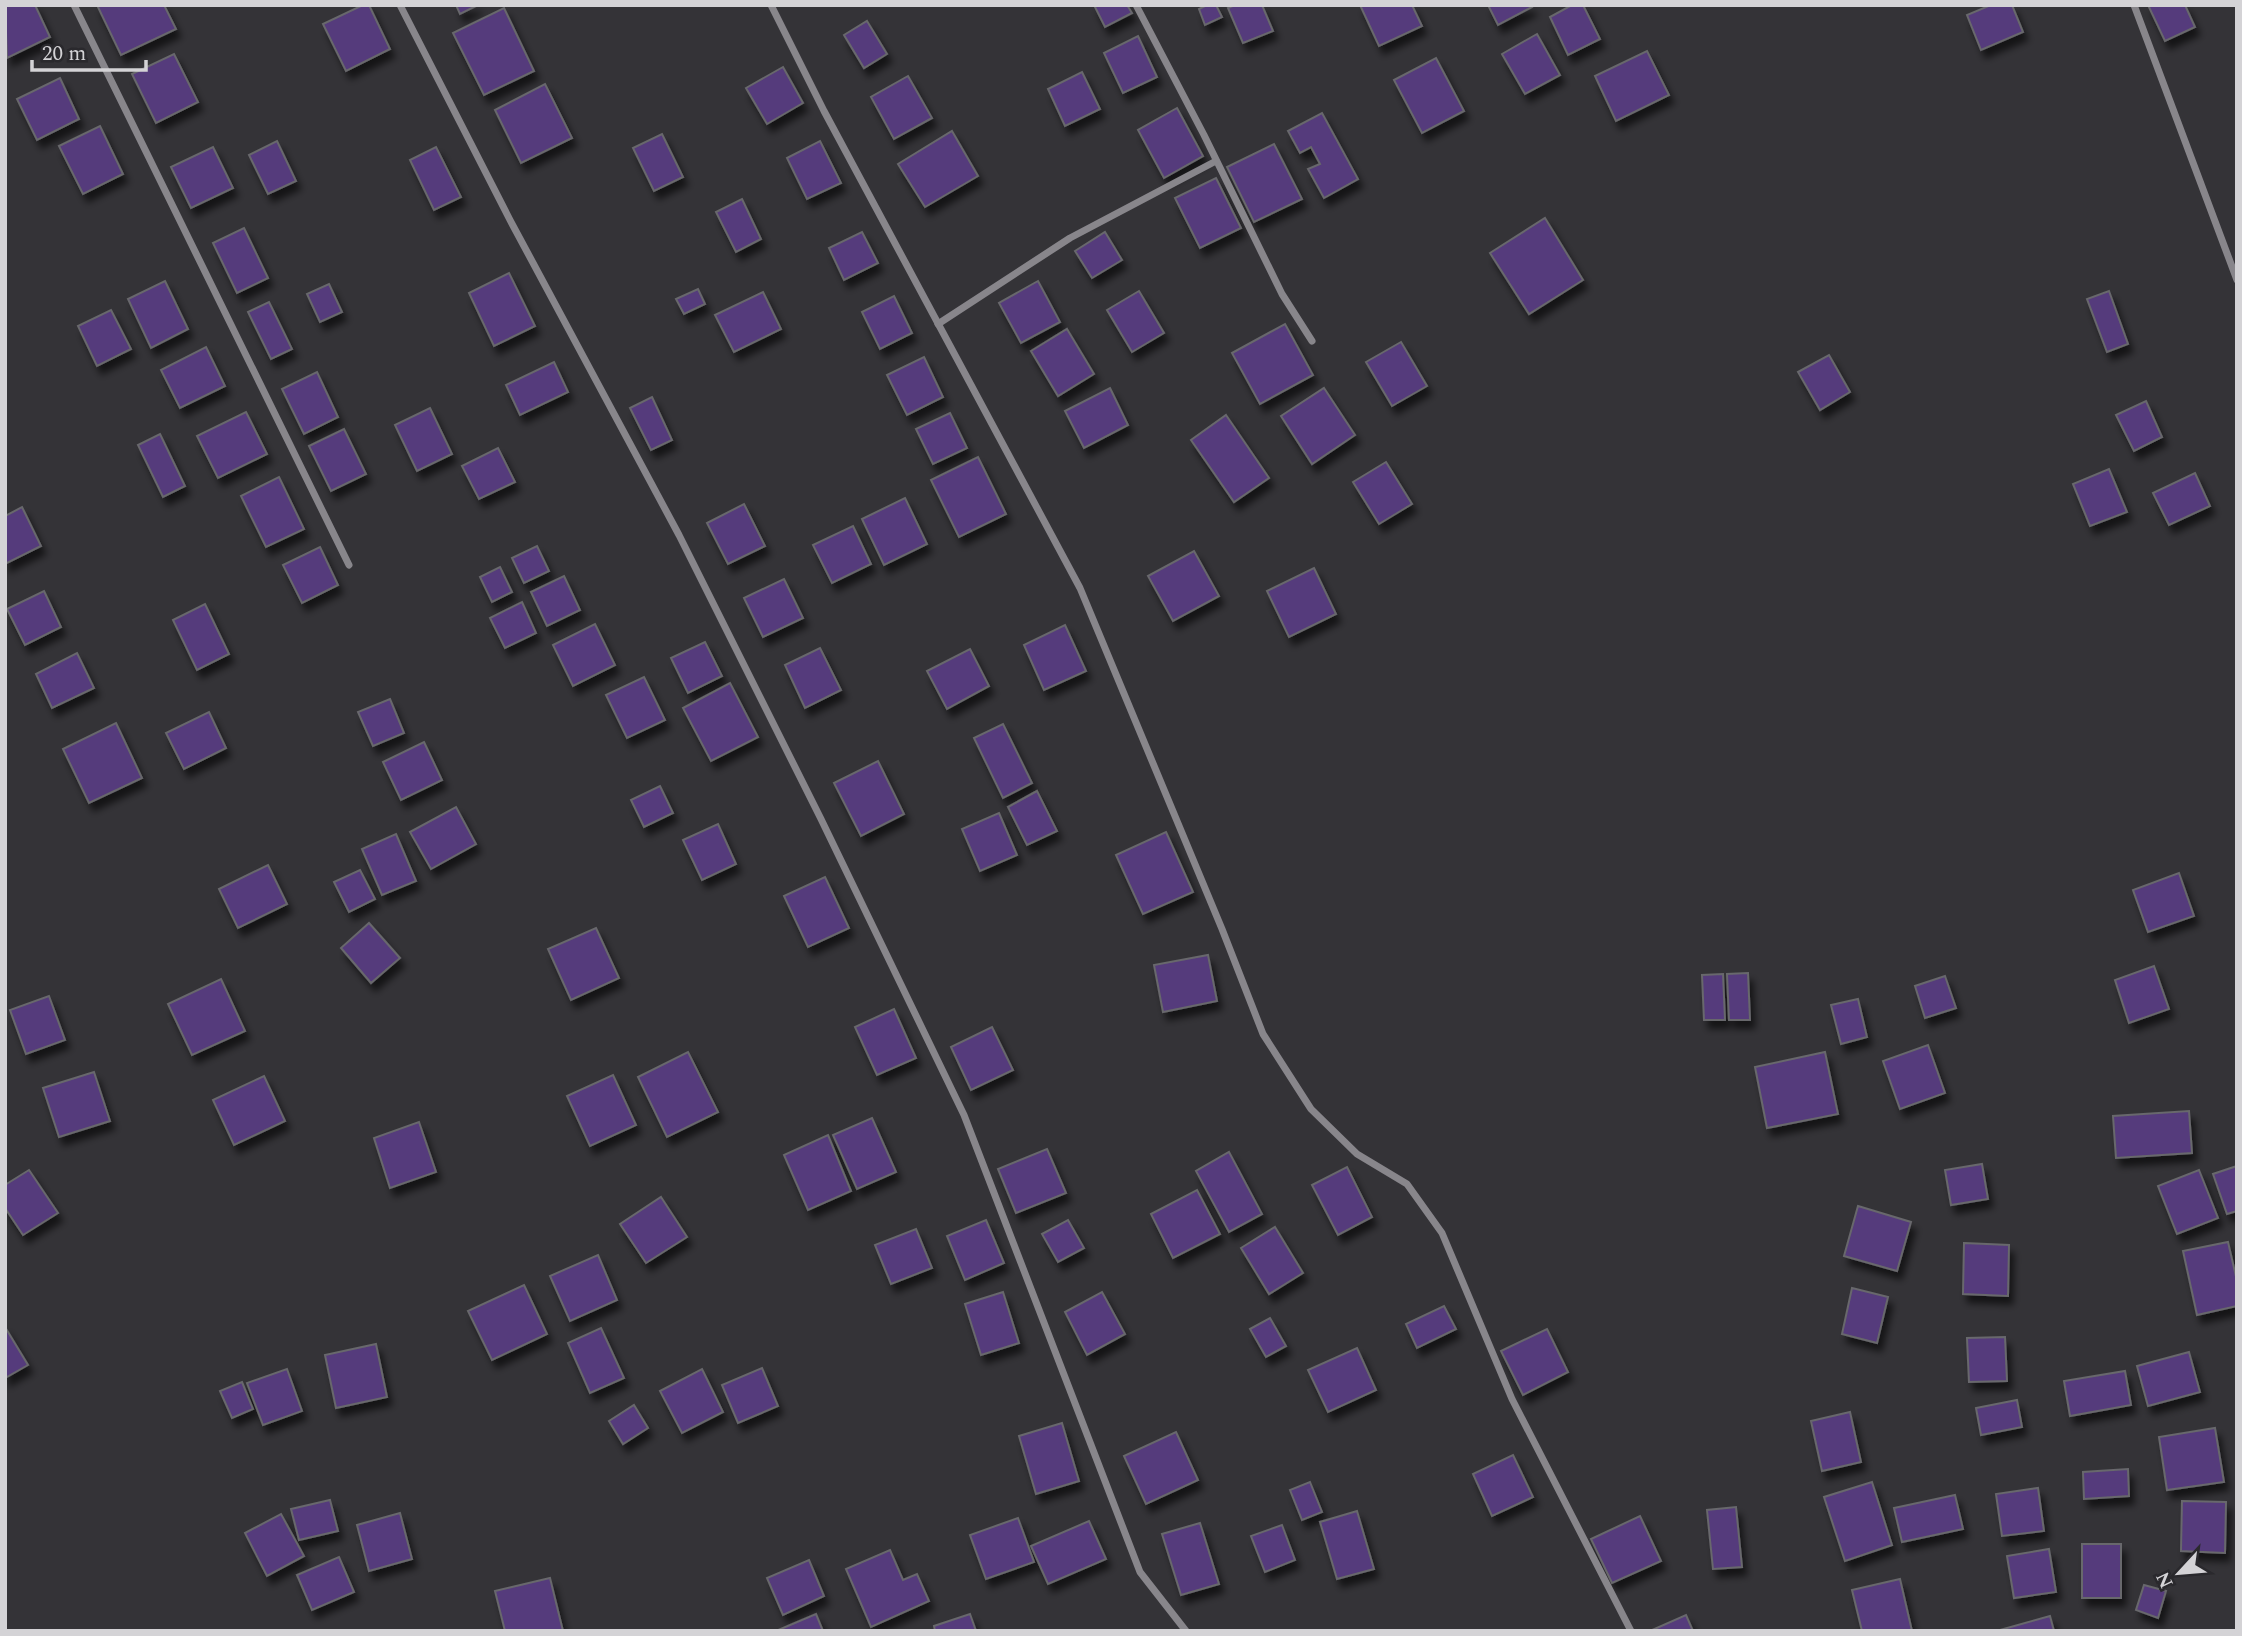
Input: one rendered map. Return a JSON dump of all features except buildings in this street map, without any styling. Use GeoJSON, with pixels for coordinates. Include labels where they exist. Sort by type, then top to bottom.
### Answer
{"type":"FeatureCollection","features":[{"type":"Feature","properties":{"kind":"street"},"geometry":{"type":"LineString","coordinates":[[74,5],[349,565]]}},
{"type":"Feature","properties":{"kind":"street"},"geometry":{"type":"LineString","coordinates":[[400,5],[510,220],[679,536],[821,819],[964,1115],[1140,1572],[1186,1631]]}},
{"type":"Feature","properties":{"kind":"street"},"geometry":{"type":"LineString","coordinates":[[771,5],[824,110],[1080,588],[1263,1034],[1311,1109],[1357,1154],[1407,1184],[1442,1233],[1512,1399],[1631,1631]]}},
{"type":"Feature","properties":{"kind":"street"},"geometry":{"type":"LineString","coordinates":[[1136,5],[1282,294],[1312,341]]}},
{"type":"Feature","properties":{"kind":"street"},"geometry":{"type":"LineString","coordinates":[[2134,5],[2237,280]]}},
{"type":"Feature","properties":{"kind":"street"},"geometry":{"type":"LineString","coordinates":[[938,324],[1070,237],[1216,161]]}}]}
